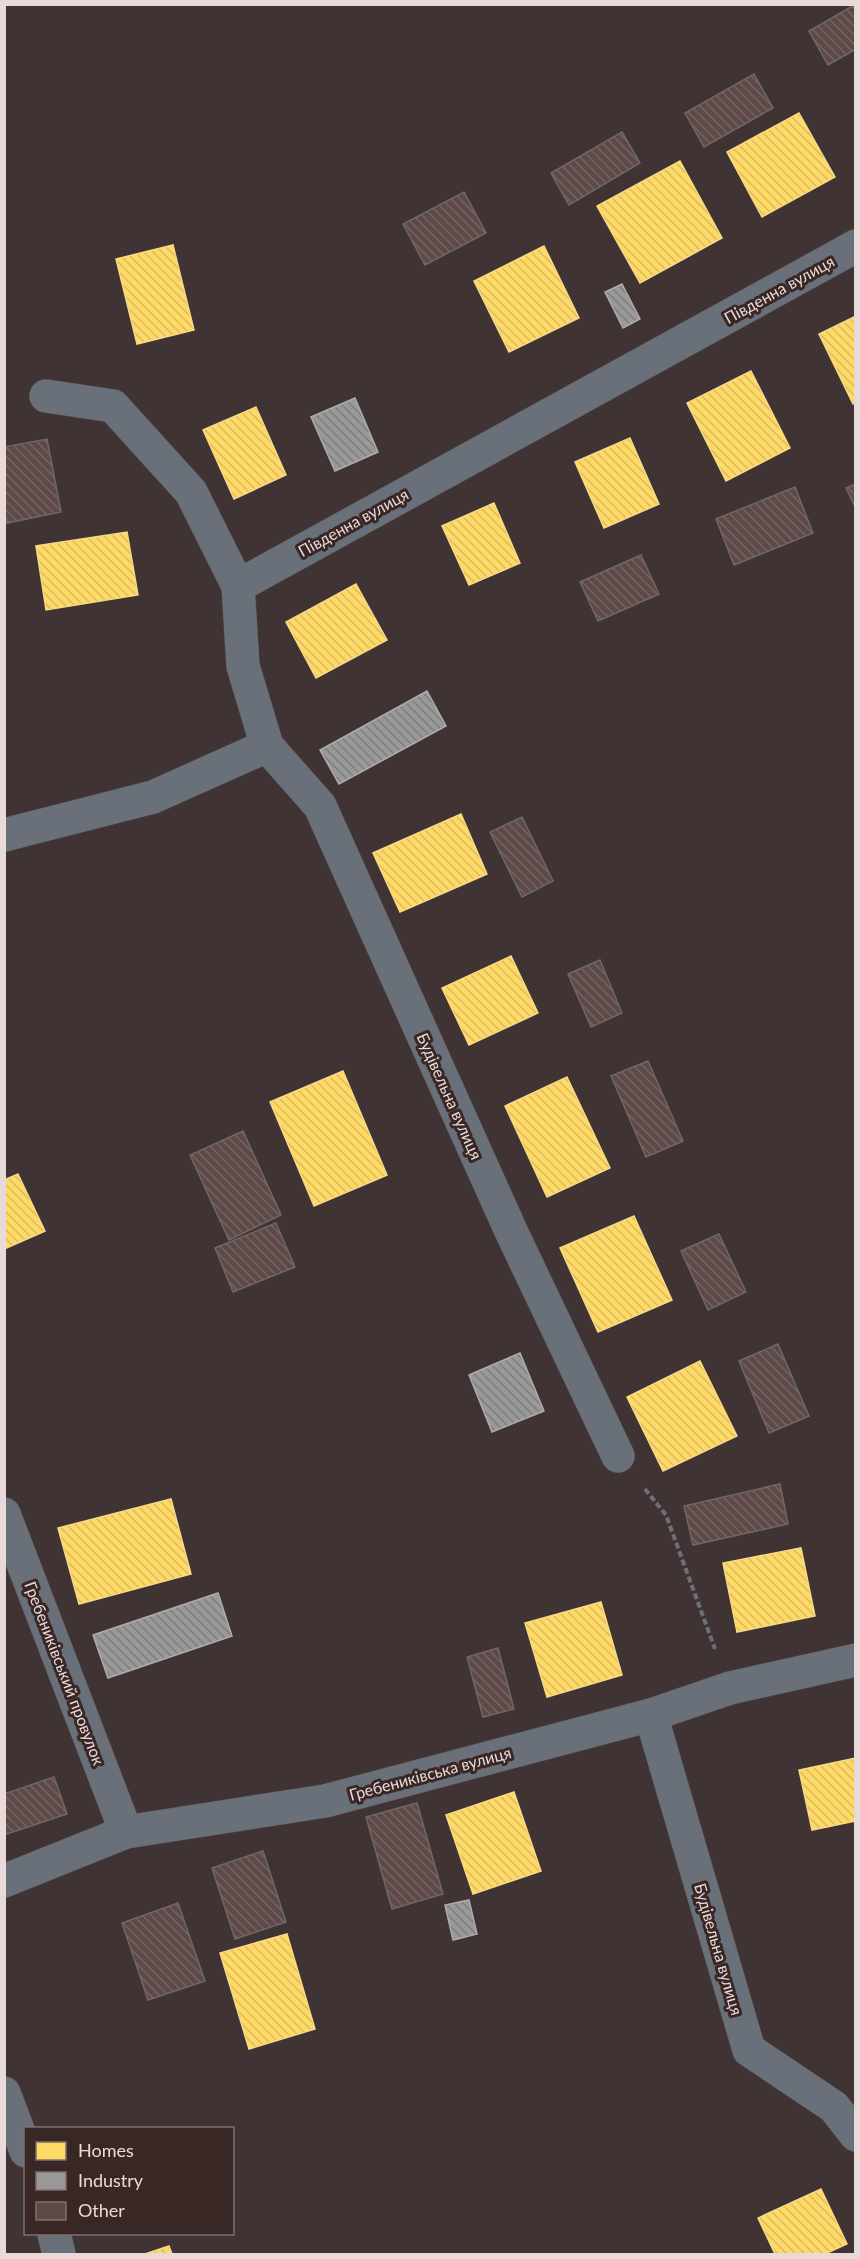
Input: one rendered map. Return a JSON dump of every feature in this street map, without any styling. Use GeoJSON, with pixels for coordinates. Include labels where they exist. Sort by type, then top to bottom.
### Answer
{"type":"FeatureCollection","features":[{"type":"Feature","properties":{"kind":"street","name":"Південна вулиця"},"geometry":{"type":"LineString","coordinates":[[238,586],[855,246]]}},
{"type":"Feature","properties":{"kind":"street"},"geometry":{"type":"LineString","coordinates":[[4,835],[153,796],[267,746],[243,666],[238,586],[191,492],[113,406],[46,396]]}},
{"type":"Feature","properties":{"kind":"street","name":"Будівельна вулиця"},"geometry":{"type":"LineString","coordinates":[[267,746],[320,806],[506,1220],[618,1456]]}},
{"type":"Feature","properties":{"kind":"street","name":"Гребениківський провулок"},"geometry":{"type":"LineString","coordinates":[[4,1514],[126,1832]]}},
{"type":"Feature","properties":{"kind":"street","name":"Гребениківська вулиця"},"geometry":{"type":"LineString","coordinates":[[4,1881],[126,1832],[325,1801],[651,1715],[730,1688],[855,1660]]}},
{"type":"Feature","properties":{"kind":"street","name":"Будівельна вулиця"},"geometry":{"type":"LineString","coordinates":[[651,1715],[749,2050],[834,2106],[855,2135]]}},
{"type":"Feature","properties":{"kind":"street"},"geometry":{"type":"LineString","coordinates":[[4,2093],[24,2146]]}},
{"type":"Feature","properties":{"kind":"street"},"geometry":{"type":"LineString","coordinates":[[54,2235],[59,2254]]}},
{"type":"Feature","properties":{"kind":"path"},"geometry":{"type":"LineString","coordinates":[[618,1456],[666,1515],[730,1688]]}},
{"type":"Feature","properties":{"kind":"building: Homes"},"geometry":{"type":"Polygon","coordinates":[[[799,113],[835,177],[762,217],[727,152],[799,113]]]}},
{"type":"Feature","properties":{"kind":"building: Homes"},"geometry":{"type":"Polygon","coordinates":[[[680,161],[722,238],[640,283],[597,206],[680,161]]]}},
{"type":"Feature","properties":{"kind":"building: Homes"},"geometry":{"type":"Polygon","coordinates":[[[173,245],[194,330],[137,344],[116,259],[173,245]]]}},
{"type":"Feature","properties":{"kind":"building: Homes"},"geometry":{"type":"Polygon","coordinates":[[[544,246],[579,318],[509,352],[474,281],[544,246]]]}},
{"type":"Feature","properties":{"kind":"building: Homes"},"geometry":{"type":"Polygon","coordinates":[[[856,316],[856,402],[853,404],[819,334],[856,316]]]}},
{"type":"Feature","properties":{"kind":"building: Homes"},"geometry":{"type":"Polygon","coordinates":[[[751,371],[790,448],[726,481],[687,403],[751,371]]]}},
{"type":"Feature","properties":{"kind":"building: Homes"},"geometry":{"type":"Polygon","coordinates":[[[256,407],[286,475],[234,499],[203,430],[256,407]]]}},
{"type":"Feature","properties":{"kind":"building: Homes"},"geometry":{"type":"Polygon","coordinates":[[[630,438],[659,504],[604,528],[575,462],[630,438]]]}},
{"type":"Feature","properties":{"kind":"building: Homes"},"geometry":{"type":"Polygon","coordinates":[[[494,503],[520,563],[469,585],[442,526],[494,503]]]}},
{"type":"Feature","properties":{"kind":"building: Homes"},"geometry":{"type":"Polygon","coordinates":[[[127,532],[138,595],[46,610],[36,546],[127,532]]]}},
{"type":"Feature","properties":{"kind":"building: Homes"},"geometry":{"type":"Polygon","coordinates":[[[356,584],[387,640],[316,678],[286,622],[356,584]]]}},
{"type":"Feature","properties":{"kind":"building: Homes"},"geometry":{"type":"Polygon","coordinates":[[[461,814],[487,874],[400,912],[373,853],[461,814]]]}},
{"type":"Feature","properties":{"kind":"building: Homes"},"geometry":{"type":"Polygon","coordinates":[[[511,956],[538,1013],[469,1045],[442,988],[511,956]]]}},
{"type":"Feature","properties":{"kind":"building: Homes"},"geometry":{"type":"Polygon","coordinates":[[[343,1071],[387,1175],[314,1206],[270,1102],[343,1071]]]}},
{"type":"Feature","properties":{"kind":"building: Homes"},"geometry":{"type":"Polygon","coordinates":[[[567,1077],[610,1168],[547,1197],[505,1106],[567,1077]]]}},
{"type":"Feature","properties":{"kind":"building: Homes"},"geometry":{"type":"Polygon","coordinates":[[[18,1174],[45,1231],[4,1249],[4,1180],[18,1174]]]}},
{"type":"Feature","properties":{"kind":"building: Homes"},"geometry":{"type":"Polygon","coordinates":[[[634,1216],[672,1300],[598,1332],[560,1248],[634,1216]]]}},
{"type":"Feature","properties":{"kind":"building: Homes"},"geometry":{"type":"Polygon","coordinates":[[[700,1361],[737,1436],[663,1471],[627,1397],[700,1361]]]}},
{"type":"Feature","properties":{"kind":"building: Homes"},"geometry":{"type":"Polygon","coordinates":[[[171,1499],[191,1574],[79,1604],[58,1528],[171,1499]]]}},
{"type":"Feature","properties":{"kind":"building: Homes"},"geometry":{"type":"Polygon","coordinates":[[[801,1548],[815,1616],[737,1632],[723,1563],[801,1548]]]}},
{"type":"Feature","properties":{"kind":"building: Homes"},"geometry":{"type":"Polygon","coordinates":[[[601,1602],[622,1675],[547,1697],[525,1623],[601,1602]]]}},
{"type":"Feature","properties":{"kind":"building: Homes"},"geometry":{"type":"Polygon","coordinates":[[[856,1758],[856,1821],[812,1830],[799,1770],[856,1758]]]}},
{"type":"Feature","properties":{"kind":"building: Homes"},"geometry":{"type":"Polygon","coordinates":[[[514,1792],[541,1871],[473,1894],[446,1815],[514,1792]]]}},
{"type":"Feature","properties":{"kind":"building: Homes"},"geometry":{"type":"Polygon","coordinates":[[[287,1934],[315,2029],[249,2049],[220,1953],[287,1934]]]}},
{"type":"Feature","properties":{"kind":"building: Homes"},"geometry":{"type":"Polygon","coordinates":[[[821,2189],[847,2244],[825,2254],[775,2254],[758,2218],[821,2189]]]}},
{"type":"Feature","properties":{"kind":"building: Homes"},"geometry":{"type":"Polygon","coordinates":[[[169,2246],[172,2254],[145,2254],[169,2246]]]}},
{"type":"Feature","properties":{"kind":"building: Industry"},"geometry":{"type":"Polygon","coordinates":[[[622,284],[640,319],[623,328],[605,292],[622,284]]]}},
{"type":"Feature","properties":{"kind":"building: Industry"},"geometry":{"type":"Polygon","coordinates":[[[355,398],[378,452],[335,471],[311,417],[355,398]]]}},
{"type":"Feature","properties":{"kind":"building: Industry"},"geometry":{"type":"Polygon","coordinates":[[[427,691],[446,726],[339,784],[320,750],[427,691]]]}},
{"type":"Feature","properties":{"kind":"building: Industry"},"geometry":{"type":"Polygon","coordinates":[[[520,1353],[544,1411],[492,1432],[469,1375],[520,1353]]]}},
{"type":"Feature","properties":{"kind":"building: Industry"},"geometry":{"type":"Polygon","coordinates":[[[218,1593],[232,1636],[108,1678],[93,1635],[218,1593]]]}},
{"type":"Feature","properties":{"kind":"building: Industry"},"geometry":{"type":"Polygon","coordinates":[[[469,1900],[477,1934],[453,1940],[445,1905],[469,1900]]]}},
{"type":"Feature","properties":{"kind":"building: Other"},"geometry":{"type":"Polygon","coordinates":[[[856,4],[856,49],[828,65],[809,31],[856,4]]]}},
{"type":"Feature","properties":{"kind":"building: Other"},"geometry":{"type":"Polygon","coordinates":[[[754,74],[773,108],[704,147],[685,113],[754,74]]]}},
{"type":"Feature","properties":{"kind":"building: Other"},"geometry":{"type":"Polygon","coordinates":[[[622,132],[640,163],[569,205],[551,173],[622,132]]]}},
{"type":"Feature","properties":{"kind":"building: Other"},"geometry":{"type":"Polygon","coordinates":[[[464,192],[486,233],[425,265],[403,224],[464,192]]]}},
{"type":"Feature","properties":{"kind":"building: Other"},"geometry":{"type":"Polygon","coordinates":[[[47,439],[61,512],[7,523],[4,507],[4,447],[47,439]]]}},
{"type":"Feature","properties":{"kind":"building: Other"},"geometry":{"type":"Polygon","coordinates":[[[856,484],[856,509],[846,488],[856,484]]]}},
{"type":"Feature","properties":{"kind":"building: Other"},"geometry":{"type":"Polygon","coordinates":[[[795,487],[813,533],[734,565],[716,519],[795,487]]]}},
{"type":"Feature","properties":{"kind":"building: Other"},"geometry":{"type":"Polygon","coordinates":[[[641,555],[659,594],[598,621],[580,582],[641,555]]]}},
{"type":"Feature","properties":{"kind":"building: Other"},"geometry":{"type":"Polygon","coordinates":[[[522,817],[553,881],[522,897],[490,832],[522,817]]]}},
{"type":"Feature","properties":{"kind":"building: Other"},"geometry":{"type":"Polygon","coordinates":[[[600,960],[622,1013],[591,1027],[568,974],[600,960]]]}},
{"type":"Feature","properties":{"kind":"building: Other"},"geometry":{"type":"Polygon","coordinates":[[[648,1061],[683,1141],[646,1157],[611,1076],[648,1061]]]}},
{"type":"Feature","properties":{"kind":"building: Other"},"geometry":{"type":"Polygon","coordinates":[[[243,1131],[281,1215],[229,1240],[190,1155],[243,1131]]]}},
{"type":"Feature","properties":{"kind":"building: Other"},"geometry":{"type":"Polygon","coordinates":[[[276,1223],[295,1267],[233,1292],[215,1248],[276,1223]]]}},
{"type":"Feature","properties":{"kind":"building: Other"},"geometry":{"type":"Polygon","coordinates":[[[719,1234],[746,1292],[708,1310],[681,1251],[719,1234]]]}},
{"type":"Feature","properties":{"kind":"building: Other"},"geometry":{"type":"Polygon","coordinates":[[[778,1344],[809,1416],[769,1433],[739,1361],[778,1344]]]}},
{"type":"Feature","properties":{"kind":"building: Other"},"geometry":{"type":"Polygon","coordinates":[[[780,1484],[788,1524],[693,1545],[684,1506],[780,1484]]]}},
{"type":"Feature","properties":{"kind":"building: Other"},"geometry":{"type":"Polygon","coordinates":[[[498,1648],[514,1709],[483,1717],[467,1657],[498,1648]]]}},
{"type":"Feature","properties":{"kind":"building: Other"},"geometry":{"type":"Polygon","coordinates":[[[54,1777],[67,1814],[4,1835],[4,1794],[54,1777]]]}},
{"type":"Feature","properties":{"kind":"building: Other"},"geometry":{"type":"Polygon","coordinates":[[[417,1803],[443,1894],[392,1909],[366,1817],[417,1803]]]}},
{"type":"Feature","properties":{"kind":"building: Other"},"geometry":{"type":"Polygon","coordinates":[[[263,1851],[286,1922],[235,1939],[212,1868],[263,1851]]]}},
{"type":"Feature","properties":{"kind":"building: Other"},"geometry":{"type":"Polygon","coordinates":[[[178,1903],[205,1981],[148,2000],[122,1923],[178,1903]]]}}]}
